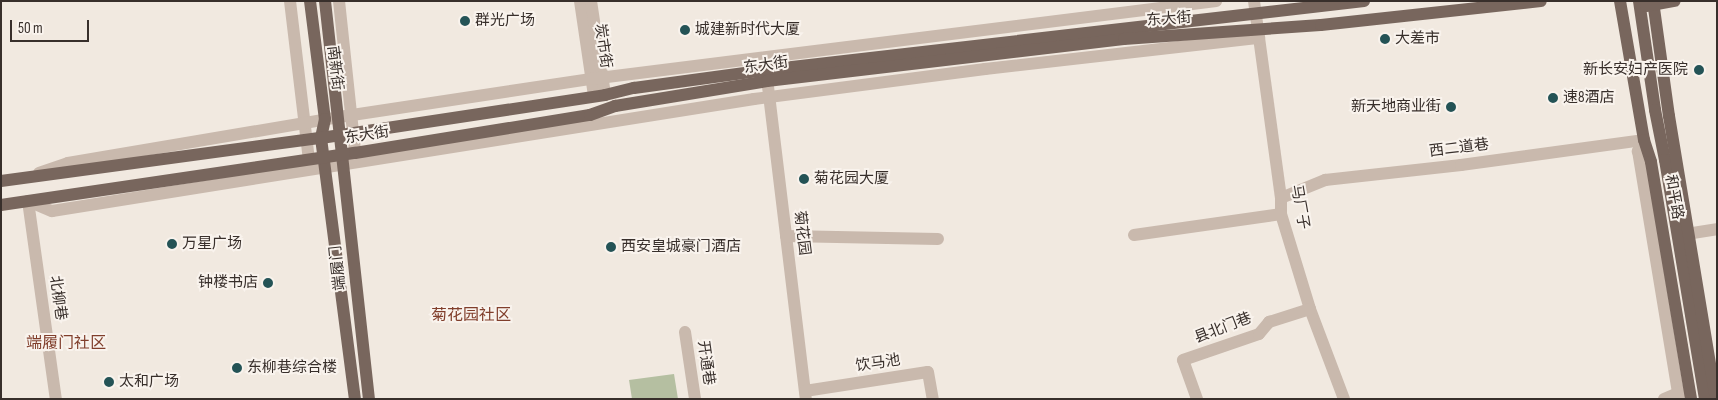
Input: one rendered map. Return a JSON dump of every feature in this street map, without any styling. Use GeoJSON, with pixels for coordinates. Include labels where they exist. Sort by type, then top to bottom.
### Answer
{"type":"FeatureCollection","features":[{"type":"Feature","properties":{"kind":"main road","name":"南新街"},"geometry":{"type":"LineString","coordinates":[[310,1],[325,119],[321,138]]}},
{"type":"Feature","properties":{"kind":"main road","name":"南新街"},"geometry":{"type":"LineString","coordinates":[[325,1],[345,116],[340,134]]}},
{"type":"Feature","properties":{"kind":"main road","name":"东大街"},"geometry":{"type":"LineString","coordinates":[[349,158],[590,115],[615,106],[766,76],[1255,7],[1364,1]]}},
{"type":"Feature","properties":{"kind":"main road","name":"东大街"},"geometry":{"type":"LineString","coordinates":[[1,181],[321,138],[634,88],[1124,39],[1258,34],[1541,1]]}},
{"type":"Feature","properties":{"kind":"main road"},"geometry":{"type":"LineString","coordinates":[[1621,5],[1675,1]]}},
{"type":"Feature","properties":{"kind":"main road"},"geometry":{"type":"LineString","coordinates":[[1654,3],[1683,234],[1716,399]]}},
{"type":"Feature","properties":{"kind":"main road","name":"和平路"},"geometry":{"type":"LineString","coordinates":[[1639,4],[1654,110],[1683,234],[1705,399]]}},
{"type":"Feature","properties":{"kind":"main road","name":"和平路"},"geometry":{"type":"LineString","coordinates":[[1621,5],[1644,140],[1651,162],[1685,395]]}},
{"type":"Feature","properties":{"kind":"main road","name":"端履门"},"geometry":{"type":"LineString","coordinates":[[340,134],[349,158],[369,399]]}},
{"type":"Feature","properties":{"kind":"main road","name":"端履门"},"geometry":{"type":"LineString","coordinates":[[321,138],[355,399]]}},
{"type":"Feature","properties":{"kind":"main road"},"geometry":{"type":"LineString","coordinates":[[1,206],[324,162]]}},
{"type":"Feature","properties":{"kind":"street"},"geometry":{"type":"LineString","coordinates":[[290,1],[310,164]]}},
{"type":"Feature","properties":{"kind":"street"},"geometry":{"type":"LineString","coordinates":[[339,1],[345,116],[353,132],[349,158]]}},
{"type":"Feature","properties":{"kind":"street","name":"炭市街"},"geometry":{"type":"LineString","coordinates":[[580,1],[597,79]]}},
{"type":"Feature","properties":{"kind":"street","name":"炭市街"},"geometry":{"type":"LineString","coordinates":[[591,1],[599,95]]}},
{"type":"Feature","properties":{"kind":"street"},"geometry":{"type":"LineString","coordinates":[[23,178],[68,163],[304,122],[597,79],[1216,1]]}},
{"type":"Feature","properties":{"kind":"street","name":"马厂子"},"geometry":{"type":"LineString","coordinates":[[1255,7],[1281,198],[1281,214],[1310,309],[1344,399]]}},
{"type":"Feature","properties":{"kind":"street"},"geometry":{"type":"LineString","coordinates":[[324,162],[769,97],[1258,34]]}},
{"type":"Feature","properties":{"kind":"street","name":"菊花园"},"geometry":{"type":"LineString","coordinates":[[766,76],[806,395]]}},
{"type":"Feature","properties":{"kind":"street","name":"西二道巷"},"geometry":{"type":"LineString","coordinates":[[1281,198],[1325,180],[1461,165],[1644,140]]}},
{"type":"Feature","properties":{"kind":"street","name":"北柳巷"},"geometry":{"type":"LineString","coordinates":[[28,201],[56,399]]}},
{"type":"Feature","properties":{"kind":"street"},"geometry":{"type":"LineString","coordinates":[[1134,235],[1281,214]]}},
{"type":"Feature","properties":{"kind":"street"},"geometry":{"type":"LineString","coordinates":[[1683,234],[1717,229]]}},
{"type":"Feature","properties":{"kind":"street"},"geometry":{"type":"LineString","coordinates":[[786,236],[938,239]]}},
{"type":"Feature","properties":{"kind":"street","name":"县北门巷"},"geometry":{"type":"LineString","coordinates":[[1197,399],[1183,360],[1259,334],[1269,322],[1310,309]]}},
{"type":"Feature","properties":{"kind":"street","name":"开通巷"},"geometry":{"type":"LineString","coordinates":[[685,332],[694,399]]}},
{"type":"Feature","properties":{"kind":"street","name":"饮马池"},"geometry":{"type":"LineString","coordinates":[[806,395],[928,372],[934,399]]}},
{"type":"Feature","properties":{"kind":"street"},"geometry":{"type":"LineString","coordinates":[[1664,399],[1685,395]]}},
{"type":"Feature","properties":{"kind":"green space"},"geometry":{"type":"Polygon","coordinates":[[[674,374],[678,399],[632,399],[629,380],[674,374]]]}},
{"type":"Feature","properties":{"kind":"place","name":"群光广场"},"geometry":{"type":"Point","coordinates":[465,21]}},
{"type":"Feature","properties":{"kind":"place","name":"城建新时代大厦"},"geometry":{"type":"Point","coordinates":[685,30]}},
{"type":"Feature","properties":{"kind":"place","name":"大差市"},"geometry":{"type":"Point","coordinates":[1385,39]}},
{"type":"Feature","properties":{"kind":"place","name":"新长安妇产医院"},"geometry":{"type":"Point","coordinates":[1699,70]}},
{"type":"Feature","properties":{"kind":"place","name":"速8酒店"},"geometry":{"type":"Point","coordinates":[1553,98]}},
{"type":"Feature","properties":{"kind":"place","name":"新天地商业街"},"geometry":{"type":"Point","coordinates":[1451,107]}},
{"type":"Feature","properties":{"kind":"place","name":"菊花园大厦"},"geometry":{"type":"Point","coordinates":[804,179]}},
{"type":"Feature","properties":{"kind":"place","name":"万星广场"},"geometry":{"type":"Point","coordinates":[172,244]}},
{"type":"Feature","properties":{"kind":"place","name":"西安皇城豪门酒店"},"geometry":{"type":"Point","coordinates":[611,247]}},
{"type":"Feature","properties":{"kind":"place","name":"钟楼书店"},"geometry":{"type":"Point","coordinates":[268,283]}},
{"type":"Feature","properties":{"kind":"place","name":"东柳巷综合楼"},"geometry":{"type":"Point","coordinates":[237,368]}},
{"type":"Feature","properties":{"kind":"place","name":"太和广场"},"geometry":{"type":"Point","coordinates":[109,382]}},
{"type":"Feature","properties":{"kind":"district","name":"菊花园社区"},"geometry":{"type":"Point","coordinates":[471,316]}},
{"type":"Feature","properties":{"kind":"district","name":"端履门社区"},"geometry":{"type":"Point","coordinates":[66,344]}}]}
